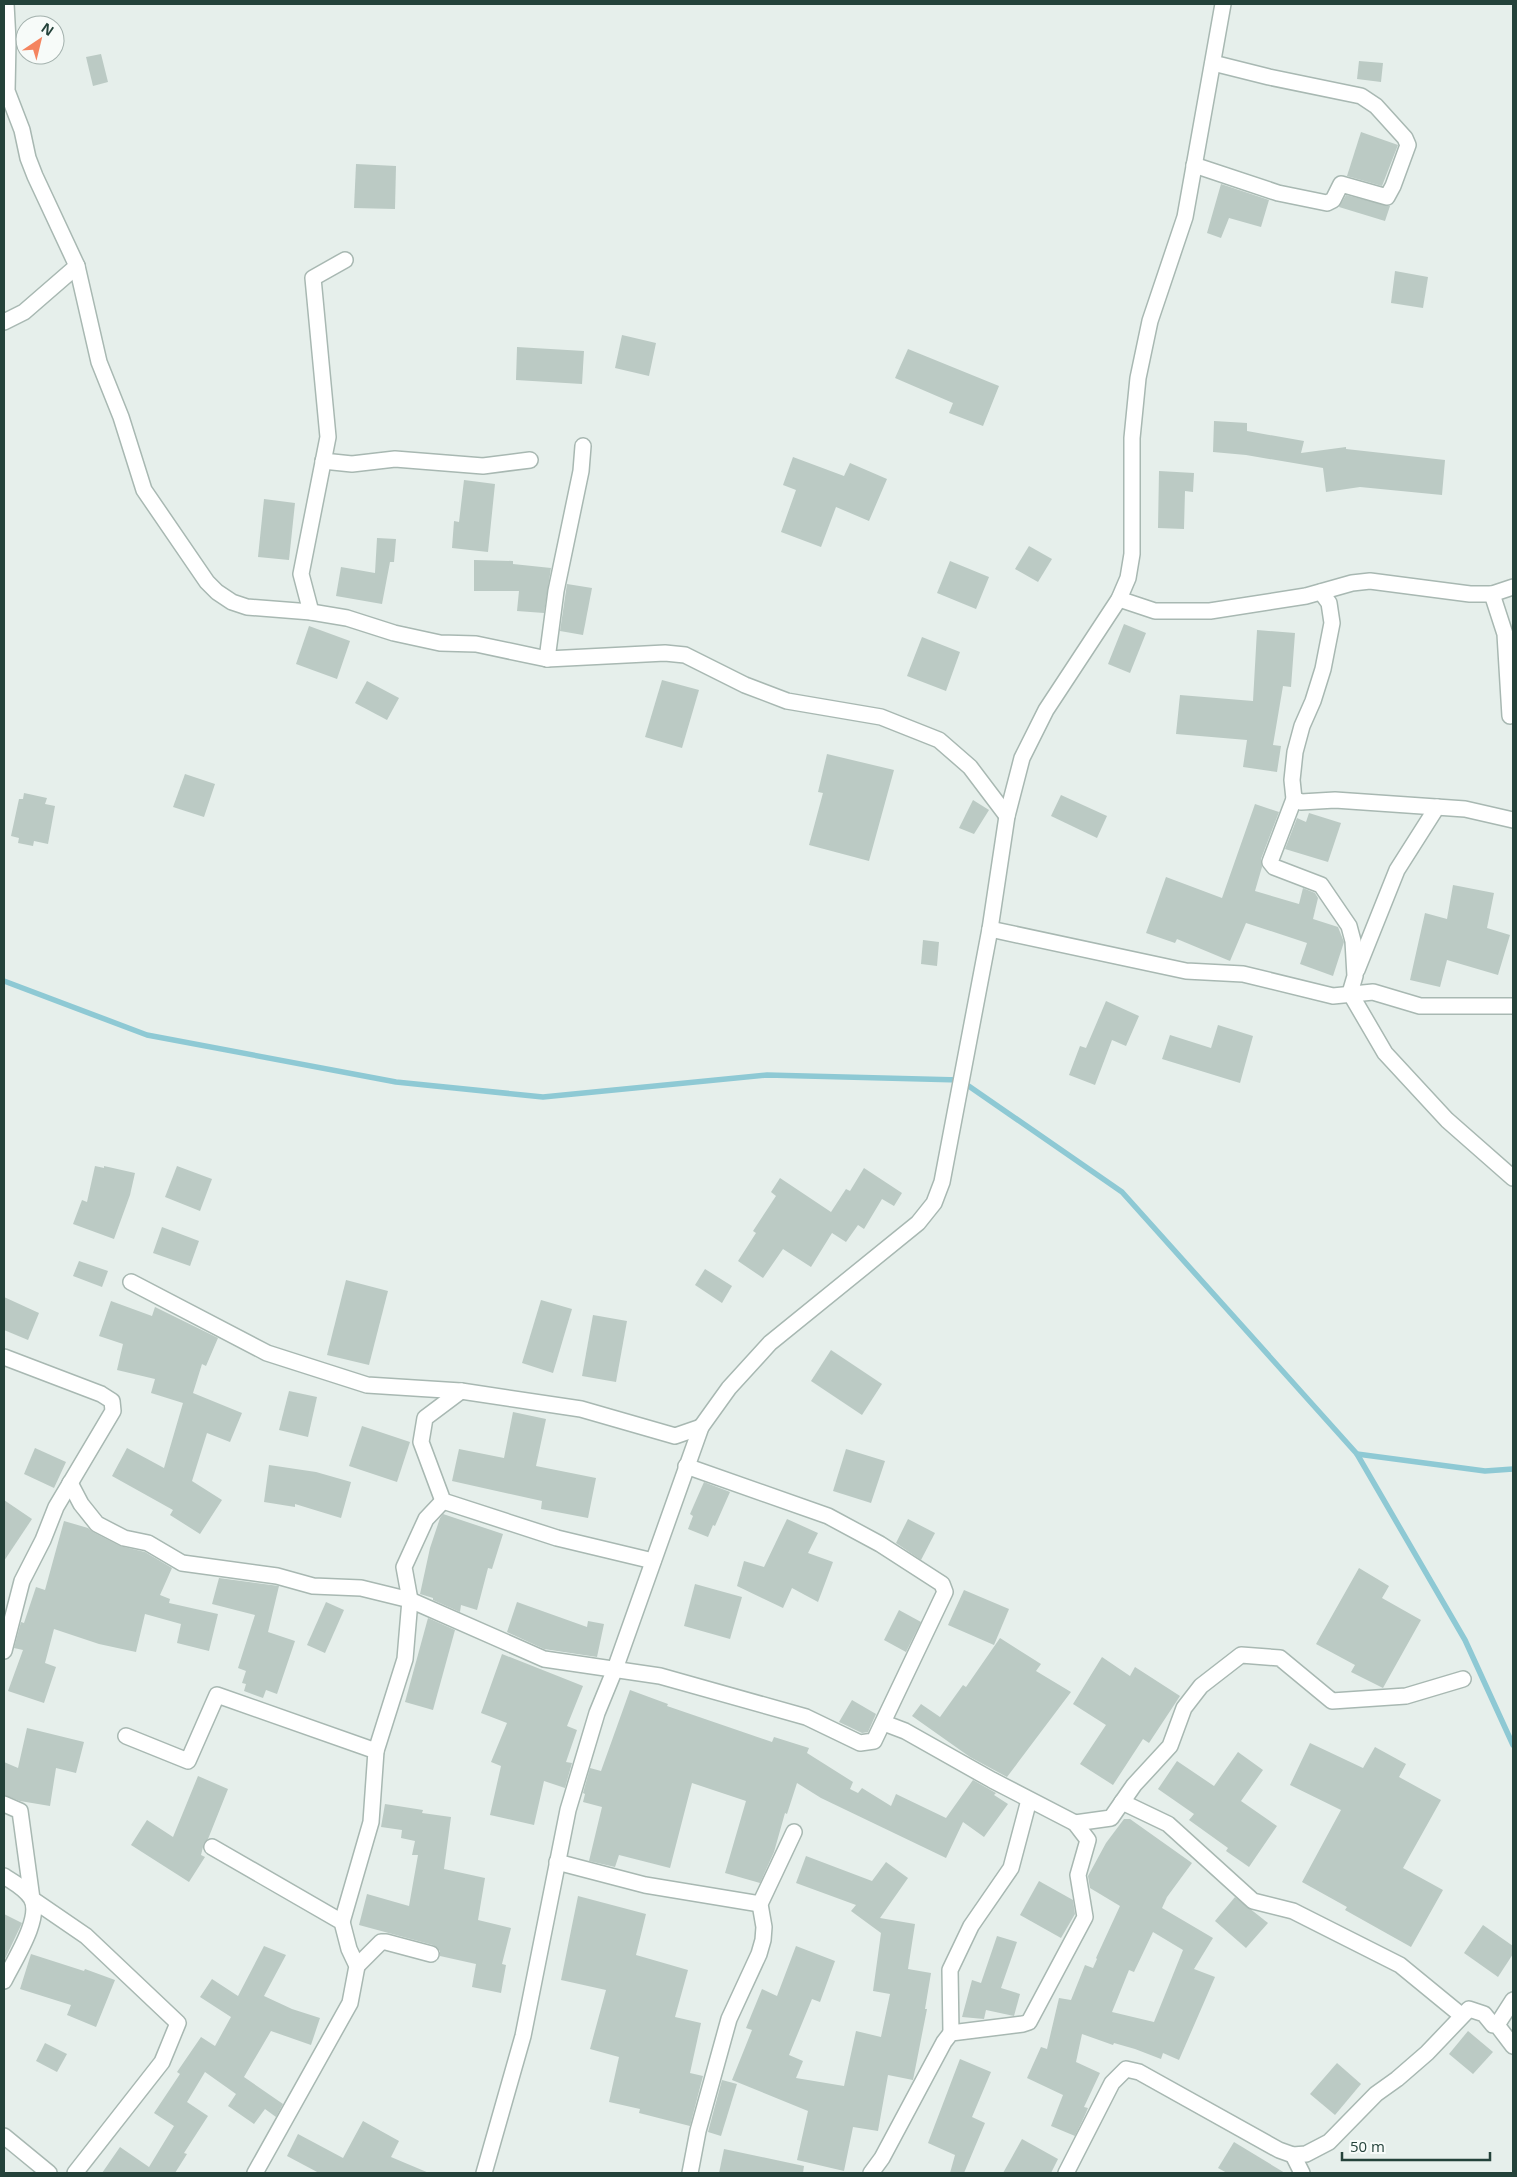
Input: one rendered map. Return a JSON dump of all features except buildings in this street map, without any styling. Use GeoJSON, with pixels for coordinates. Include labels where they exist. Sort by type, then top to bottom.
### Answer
{"type":"FeatureCollection","features":[{"type":"Feature","properties":{"kind":"street"},"geometry":{"type":"LineString","coordinates":[[6,4],[8,42],[5,91],[22,130],[28,158],[35,176],[77,266],[99,362],[120,417],[138,474],[144,490],[207,582],[217,592],[232,602],[248,607],[311,612],[347,618],[394,633],[440,643],[476,644],[547,659],[666,653],[686,655],[745,686],[787,701],[881,717],[939,740],[970,766],[1007,816]]}},
{"type":"Feature","properties":{"kind":"street"},"geometry":{"type":"LineString","coordinates":[[484,2173],[523,2036],[568,1810],[597,1713],[615,1669],[701,1428],[728,1388],[770,1343],[918,1223],[934,1203],[942,1182],[990,929],[1007,816],[1022,758],[1046,710],[1119,599],[1128,578],[1132,554],[1132,438],[1138,378],[1150,321],[1185,217],[1223,4]]}},
{"type":"Feature","properties":{"kind":"street"},"geometry":{"type":"LineString","coordinates":[[1194,165],[1278,193],[1327,203],[1332,200],[1341,184],[1387,197],[1408,145],[1405,138],[1376,106],[1360,96],[1268,77],[1213,63]]}},
{"type":"Feature","properties":{"kind":"street"},"geometry":{"type":"LineString","coordinates":[[311,612],[301,574],[328,437],[313,278],[345,260]]}},
{"type":"Feature","properties":{"kind":"street"},"geometry":{"type":"LineString","coordinates":[[4,322],[24,312],[77,266]]}},
{"type":"Feature","properties":{"kind":"street"},"geometry":{"type":"LineString","coordinates":[[547,659],[556,591],[581,470],[583,446]]}},
{"type":"Feature","properties":{"kind":"street"},"geometry":{"type":"LineString","coordinates":[[324,461],[352,464],[395,459],[483,466],[530,460]]}},
{"type":"Feature","properties":{"kind":"street"},"geometry":{"type":"LineString","coordinates":[[1119,599],[1155,611],[1210,611],[1321,592],[1370,581],[1470,594],[1492,594],[1513,587]]}},
{"type":"Feature","properties":{"kind":"street"},"geometry":{"type":"LineString","coordinates":[[1321,592],[1329,603],[1332,623],[1323,669],[1313,701],[1302,726],[1295,752],[1292,780],[1294,799],[1270,862],[1274,867],[1321,886],[1349,926],[1353,941],[1355,976]]}},
{"type":"Feature","properties":{"kind":"street"},"geometry":{"type":"LineString","coordinates":[[1492,594],[1505,634],[1510,716]]}},
{"type":"Feature","properties":{"kind":"street"},"geometry":{"type":"LineString","coordinates":[[1294,799],[1301,802],[1335,800],[1465,809],[1513,820]]}},
{"type":"Feature","properties":{"kind":"street"},"geometry":{"type":"LineString","coordinates":[[1437,807],[1397,870],[1350,993],[1385,1052],[1447,1120],[1513,1178]]}},
{"type":"Feature","properties":{"kind":"street"},"geometry":{"type":"LineString","coordinates":[[990,929],[1186,971],[1243,974],[1333,996],[1373,992],[1420,1006],[1513,1006]]}},
{"type":"Feature","properties":{"kind":"street"},"geometry":{"type":"LineString","coordinates":[[131,1282],[267,1353],[367,1385],[461,1392],[581,1409],[675,1436],[701,1428]]}},
{"type":"Feature","properties":{"kind":"street"},"geometry":{"type":"LineString","coordinates":[[4,1357],[101,1394],[112,1401],[113,1411],[56,1507],[43,1540],[22,1580],[4,1651]]}},
{"type":"Feature","properties":{"kind":"street"},"geometry":{"type":"LineString","coordinates":[[443,1502],[421,1442],[425,1418],[461,1392]]}},
{"type":"Feature","properties":{"kind":"street"},"geometry":{"type":"LineString","coordinates":[[70,1482],[81,1504],[97,1524],[124,1538],[148,1543],[182,1562],[277,1576],[314,1586],[361,1588],[410,1600],[544,1658],[660,1676],[806,1717],[860,1743],[874,1741],[945,1592],[942,1584],[872,1540],[828,1516],[686,1466]]}},
{"type":"Feature","properties":{"kind":"street"},"geometry":{"type":"LineString","coordinates":[[443,1502],[557,1538],[653,1561]]}},
{"type":"Feature","properties":{"kind":"street"},"geometry":{"type":"LineString","coordinates":[[357,1966],[349,1949],[342,1922],[371,1822],[376,1751],[405,1659],[410,1600],[404,1566],[426,1519],[443,1502]]}},
{"type":"Feature","properties":{"kind":"street"},"geometry":{"type":"LineString","coordinates":[[1075,1824],[1111,1818],[1134,1785],[1170,1746],[1184,1708],[1201,1686],[1241,1654],[1280,1658],[1332,1701],[1406,1696],[1463,1679]]}},
{"type":"Feature","properties":{"kind":"street"},"geometry":{"type":"LineString","coordinates":[[126,1736],[188,1761],[217,1695],[376,1751]]}},
{"type":"Feature","properties":{"kind":"street"},"geometry":{"type":"LineString","coordinates":[[884,1723],[905,1731],[1075,1824],[1088,1840],[1078,1875],[1085,1917],[1029,2022],[951,2033]]}},
{"type":"Feature","properties":{"kind":"street"},"geometry":{"type":"LineString","coordinates":[[871,2173],[882,2158],[944,2042],[951,2033],[950,1970],[970,1926],[1011,1868],[1029,1800]]}},
{"type":"Feature","properties":{"kind":"street"},"geometry":{"type":"LineString","coordinates":[[1122,1802],[1168,1824],[1203,1858],[1253,1900],[1293,1911],[1400,1965],[1461,2015]]}},
{"type":"Feature","properties":{"kind":"street"},"geometry":{"type":"LineString","coordinates":[[4,1804],[20,1811],[34,1919],[4,1981]]}},
{"type":"Feature","properties":{"kind":"street"},"geometry":{"type":"LineString","coordinates":[[690,2173],[698,2131],[729,2020],[759,1954],[763,1940],[764,1927],[760,1904],[794,1832]]}},
{"type":"Feature","properties":{"kind":"street"},"geometry":{"type":"LineString","coordinates":[[212,1847],[342,1922]]}},
{"type":"Feature","properties":{"kind":"street"},"geometry":{"type":"LineString","coordinates":[[557,1862],[645,1885],[760,1904]]}},
{"type":"Feature","properties":{"kind":"street"},"geometry":{"type":"LineString","coordinates":[[4,1876],[17,1884],[32,1899],[86,1936],[178,2023],[162,2062],[75,2173]]}},
{"type":"Feature","properties":{"kind":"street"},"geometry":{"type":"LineString","coordinates":[[254,2173],[350,2003],[357,1966],[381,1942],[431,1954]]}},
{"type":"Feature","properties":{"kind":"street"},"geometry":{"type":"LineString","coordinates":[[1497,2025],[1513,2000]]}},
{"type":"Feature","properties":{"kind":"street"},"geometry":{"type":"LineString","coordinates":[[1066,2173],[1112,2083],[1126,2069],[1139,2072],[1279,2150],[1293,2155],[1306,2154],[1329,2142],[1376,2094],[1427,2053],[1461,2015],[1469,2009],[1484,2014],[1492,2025],[1497,2025],[1513,2046]]}},
{"type":"Feature","properties":{"kind":"street"},"geometry":{"type":"LineString","coordinates":[[4,2136],[49,2173]]}},
{"type":"Feature","properties":{"kind":"street"},"geometry":{"type":"LineString","coordinates":[[1293,2155],[1302,2173]]}},
{"type":"Feature","properties":{"kind":"waterway"},"geometry":{"type":"LineString","coordinates":[[4,981],[147,1035],[396,1082],[543,1097],[767,1075],[960,1080],[1122,1192],[1357,1454],[1485,1471],[1513,1469]]}},
{"type":"Feature","properties":{"kind":"waterway"},"geometry":{"type":"LineString","coordinates":[[1357,1454],[1465,1640],[1513,1745]]}}]}
